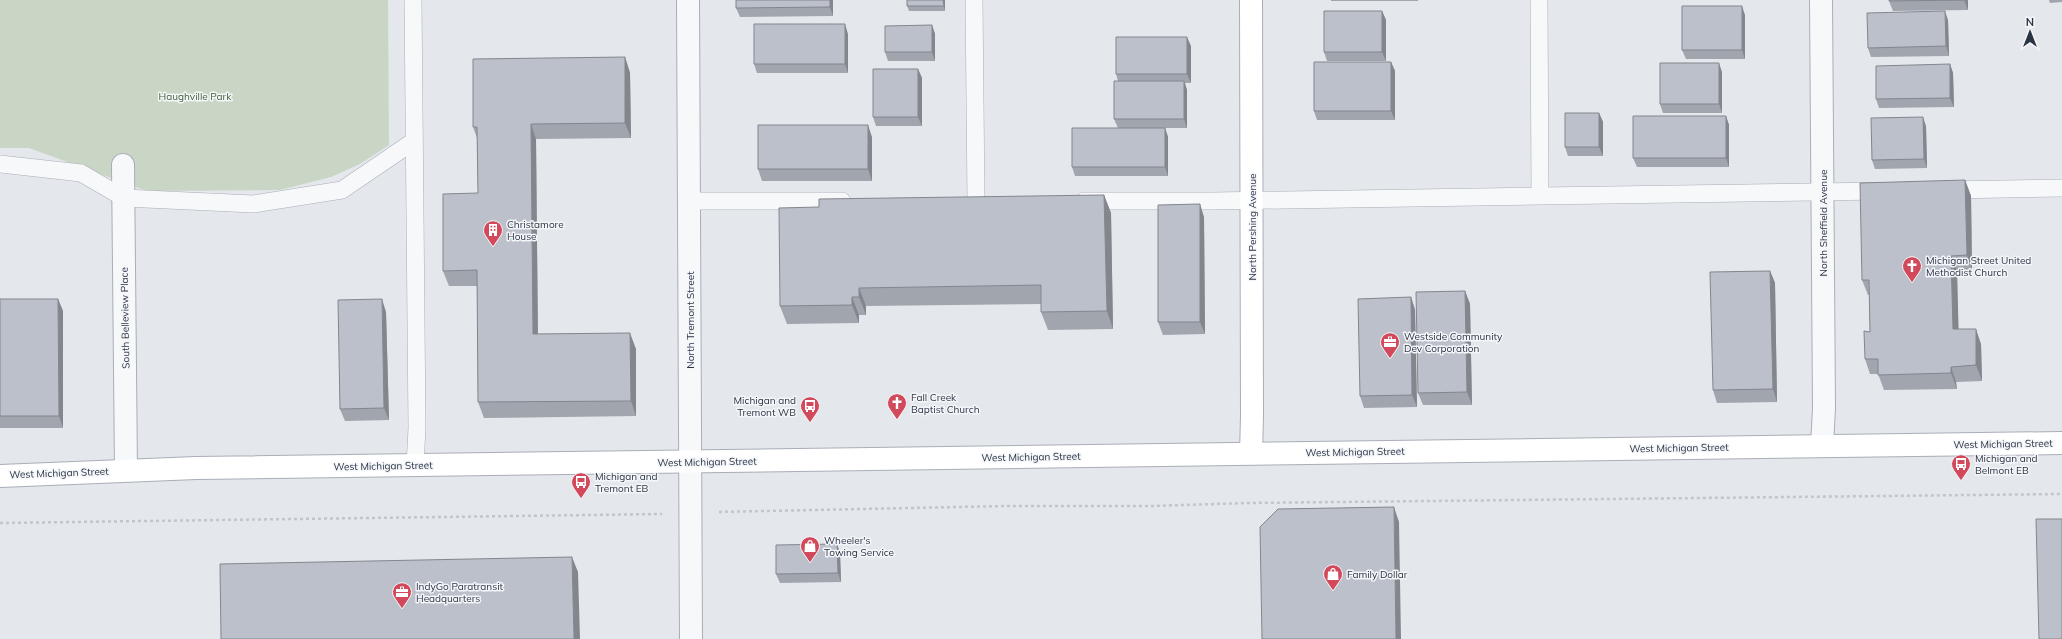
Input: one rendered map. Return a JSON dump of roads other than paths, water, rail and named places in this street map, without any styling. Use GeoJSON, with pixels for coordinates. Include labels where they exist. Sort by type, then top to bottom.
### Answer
{"type":"FeatureCollection","features":[{"type":"Feature","properties":{"kind":"main road","name":"North Pershing Avenue"},"geometry":{"type":"LineString","coordinates":[[1251,0],[1251,454]]}},
{"type":"Feature","properties":{"kind":"main road","name":"West Michigan Street"},"geometry":{"type":"LineString","coordinates":[[0,476],[126,470],[2062,443]]}},
{"type":"Feature","properties":{"kind":"street","name":"North Tremont Street"},"geometry":{"type":"LineString","coordinates":[[688,0],[691,639]]}},
{"type":"Feature","properties":{"kind":"street","name":"North Sheffield Avenue"},"geometry":{"type":"LineString","coordinates":[[1821,0],[1824,408],[1822,446]]}},
{"type":"Feature","properties":{"kind":"street","name":"South Belleview Place"},"geometry":{"type":"LineString","coordinates":[[123,165],[126,470]]}},
{"type":"Feature","properties":{"kind":"lane"},"geometry":{"type":"LineString","coordinates":[[413,0],[417,428],[416,466]]}},
{"type":"Feature","properties":{"kind":"lane"},"geometry":{"type":"LineString","coordinates":[[974,0],[976,201]]}},
{"type":"Feature","properties":{"kind":"lane"},"geometry":{"type":"LineString","coordinates":[[1539,0],[1540,196]]}},
{"type":"Feature","properties":{"kind":"lane"},"geometry":{"type":"LineString","coordinates":[[0,164],[81,173],[124,198],[253,204],[342,190],[414,141]]}},
{"type":"Feature","properties":{"kind":"lane"},"geometry":{"type":"LineString","coordinates":[[1928,190],[2062,188]]}},
{"type":"Feature","properties":{"kind":"lane"},"geometry":{"type":"LineString","coordinates":[[1071,201],[1252,200],[1897,190]]}},
{"type":"Feature","properties":{"kind":"lane"},"geometry":{"type":"LineString","coordinates":[[689,201],[859,201]]}},
{"type":"Feature","properties":{"kind":"place","name":"Christamore House"},"geometry":{"type":"Point","coordinates":[493,247]}},
{"type":"Feature","properties":{"kind":"place","name":"Michigan Street United Methodist Church"},"geometry":{"type":"Point","coordinates":[1912,283]}},
{"type":"Feature","properties":{"kind":"place","name":"Westside Community Dev Corporation"},"geometry":{"type":"Point","coordinates":[1390,359]}},
{"type":"Feature","properties":{"kind":"place","name":"Fall Creek Baptist Church"},"geometry":{"type":"Point","coordinates":[897,420]}},
{"type":"Feature","properties":{"kind":"place","name":"Michigan and Tremont WB"},"geometry":{"type":"Point","coordinates":[810,423]}},
{"type":"Feature","properties":{"kind":"place","name":"Michigan and Belmont EB"},"geometry":{"type":"Point","coordinates":[1961,481]}},
{"type":"Feature","properties":{"kind":"place","name":"Michigan and Tremont EB"},"geometry":{"type":"Point","coordinates":[581,499]}},
{"type":"Feature","properties":{"kind":"place","name":"Wheeler's Towing Service"},"geometry":{"type":"Point","coordinates":[810,563]}},
{"type":"Feature","properties":{"kind":"place","name":"Family Dollar"},"geometry":{"type":"Point","coordinates":[1333,591]}},
{"type":"Feature","properties":{"kind":"place","name":"IndyGo Paratransit Headquarters"},"geometry":{"type":"Point","coordinates":[402,609]}},
{"type":"Feature","properties":{"kind":"park label","name":"Haughville Park"},"geometry":{"type":"Point","coordinates":[195,96]}}]}
